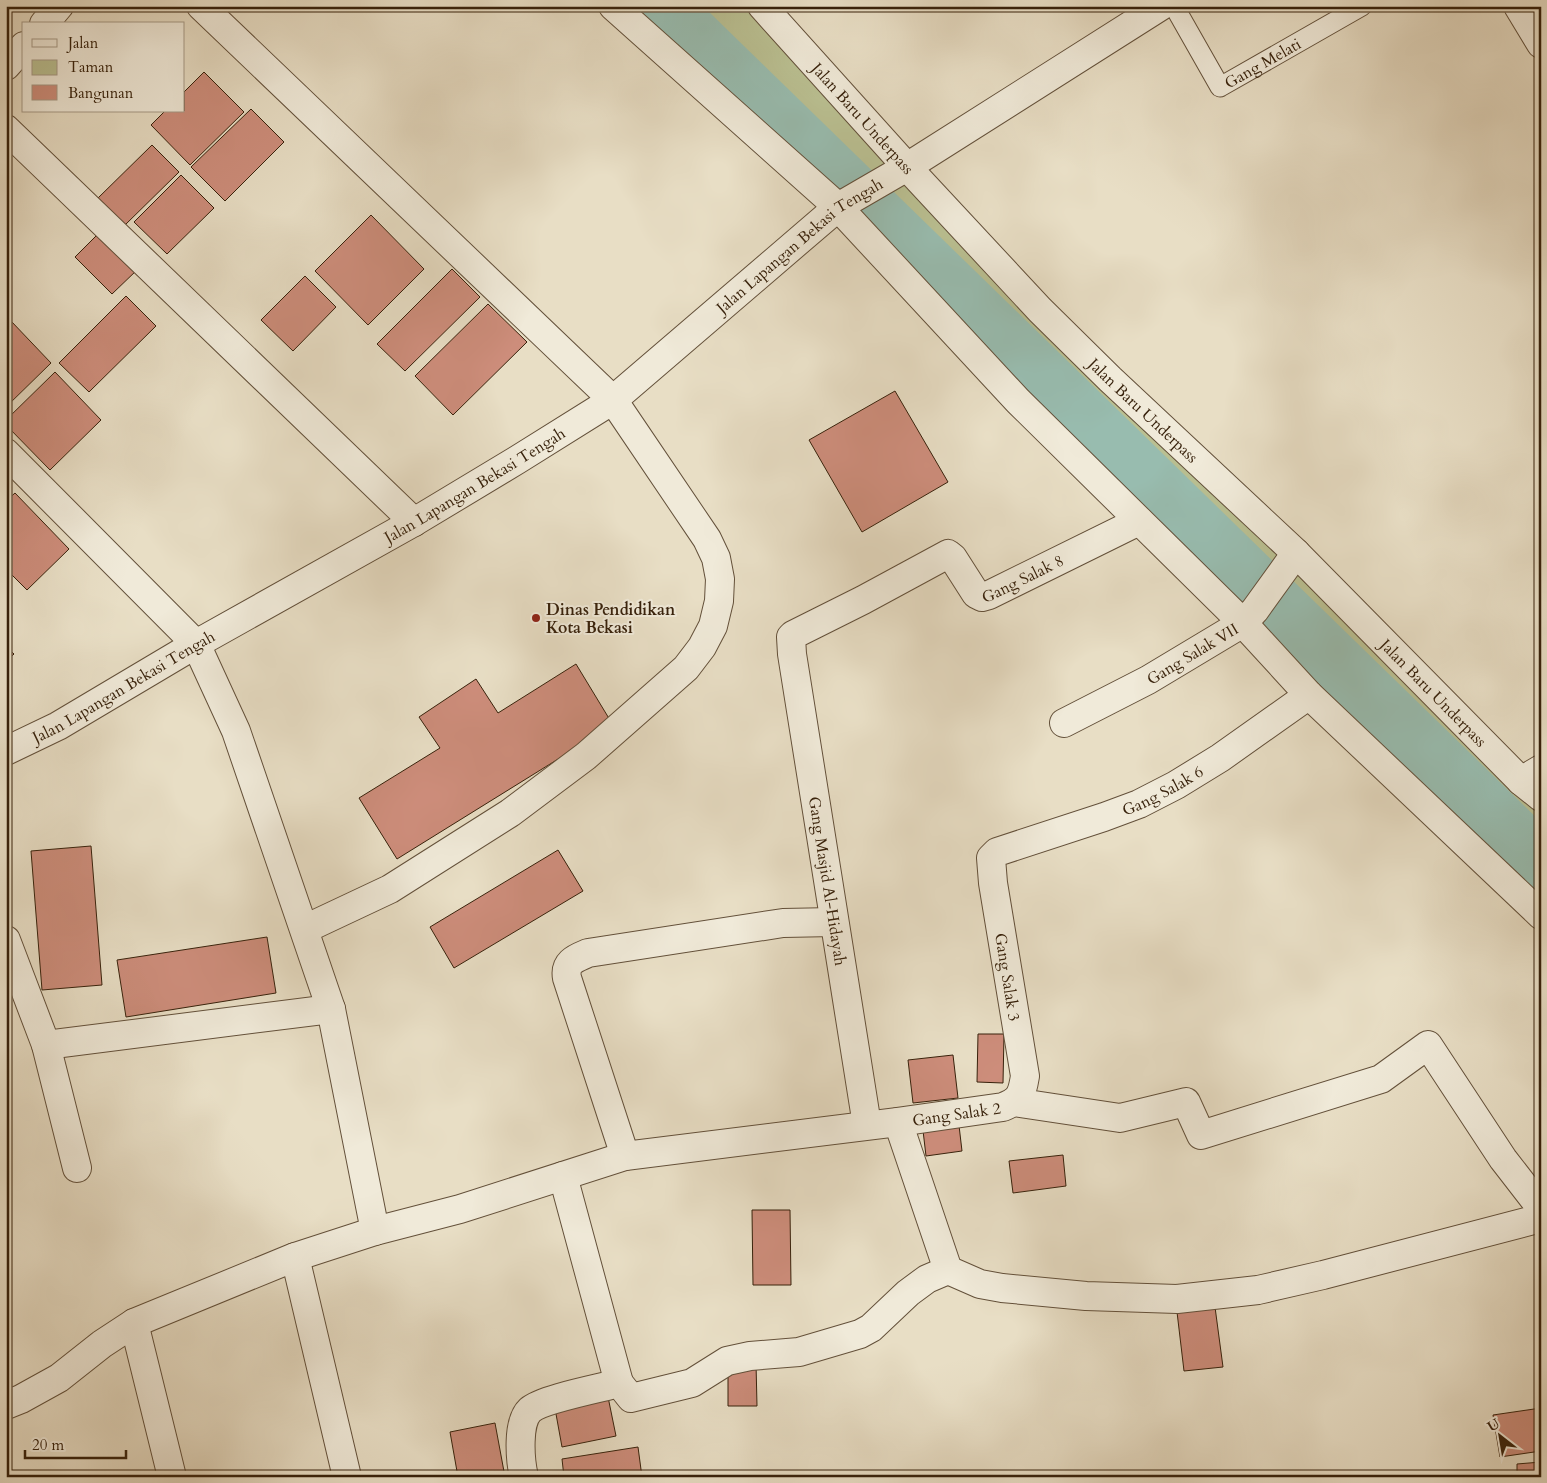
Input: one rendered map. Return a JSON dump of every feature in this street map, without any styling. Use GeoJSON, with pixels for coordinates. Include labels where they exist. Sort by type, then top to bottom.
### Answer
{"type":"FeatureCollection","features":[{"type":"Feature","properties":{"kind":"street"},"geometry":{"type":"LineString","coordinates":[[46,22],[59,6]]}},
{"type":"Feature","properties":{"kind":"street"},"geometry":{"type":"LineString","coordinates":[[201,6],[613,400],[707,539],[716,558],[720,579],[719,600],[713,626],[702,647],[686,668],[593,750],[510,813],[390,889],[305,929]]}},
{"type":"Feature","properties":{"kind":"street"},"geometry":{"type":"LineString","coordinates":[[612,6],[838,207],[1018,402],[1139,521],[1249,616],[1310,695],[1541,915]]}},
{"type":"Feature","properties":{"kind":"street","name":"Jalan Baru Underpass"},"geometry":{"type":"LineString","coordinates":[[762,6],[907,167],[1040,310],[1117,386],[1289,563],[1534,783]]}},
{"type":"Feature","properties":{"kind":"street","name":"Jalan Lapangan Bekasi Tengah"},"geometry":{"type":"LineString","coordinates":[[6,751],[58,726],[196,644],[414,522],[613,400],[838,207],[907,167],[1161,6]]}},
{"type":"Feature","properties":{"kind":"street"},"geometry":{"type":"LineString","coordinates":[[1518,6],[1541,44]]}},
{"type":"Feature","properties":{"kind":"street"},"geometry":{"type":"LineString","coordinates":[[6,66],[22,48]]}},
{"type":"Feature","properties":{"kind":"street"},"geometry":{"type":"LineString","coordinates":[[6,129],[414,522]]}},
{"type":"Feature","properties":{"kind":"street"},"geometry":{"type":"LineString","coordinates":[[6,453],[196,644],[236,731],[331,1009],[375,1231]]}},
{"type":"Feature","properties":{"kind":"street","name":"Gang Salak 8"},"geometry":{"type":"LineString","coordinates":[[791,638],[948,554],[953,558],[976,594],[982,597],[1139,521]]}},
{"type":"Feature","properties":{"kind":"street","name":"Gang Salak VII"},"geometry":{"type":"LineString","coordinates":[[1064,723],[1148,680],[1249,616],[1289,563]]}},
{"type":"Feature","properties":{"kind":"street","name":"Gang Masjid Al-Hidayah"},"geometry":{"type":"LineString","coordinates":[[791,638],[867,1125]]}},
{"type":"Feature","properties":{"kind":"street","name":"Gang Salak 6"},"geometry":{"type":"LineString","coordinates":[[997,852],[1104,818],[1139,804],[1176,785],[1220,758],[1310,695]]}},
{"type":"Feature","properties":{"kind":"street","name":"Gang Salak 3"},"geometry":{"type":"LineString","coordinates":[[997,852],[990,862],[992,883],[1025,1076],[1020,1095],[1014,1102]]}},
{"type":"Feature","properties":{"kind":"street"},"geometry":{"type":"LineString","coordinates":[[625,1156],[567,978],[566,972],[572,960],[588,953],[774,924],[834,922]]}},
{"type":"Feature","properties":{"kind":"street"},"geometry":{"type":"LineString","coordinates":[[6,940],[46,1045],[77,1168]]}},
{"type":"Feature","properties":{"kind":"street"},"geometry":{"type":"LineString","coordinates":[[46,1045],[331,1009]]}},
{"type":"Feature","properties":{"kind":"street"},"geometry":{"type":"LineString","coordinates":[[1014,1102],[1120,1118],[1186,1102],[1201,1135],[1381,1079],[1428,1045],[1503,1159],[1541,1208]]}},
{"type":"Feature","properties":{"kind":"street","name":"Gang Salak 2"},"geometry":{"type":"LineString","coordinates":[[6,1404],[21,1399],[59,1378],[102,1344],[134,1323],[295,1257],[375,1231],[460,1209],[625,1156],[898,1122],[1003,1107],[1014,1102]]}},
{"type":"Feature","properties":{"kind":"street"},"geometry":{"type":"LineString","coordinates":[[898,1122],[948,1270],[980,1284],[1002,1288],[1086,1296],[1177,1299],[1258,1290],[1541,1218]]}},
{"type":"Feature","properties":{"kind":"street"},"geometry":{"type":"LineString","coordinates":[[563,1176],[619,1384],[631,1398],[692,1382],[727,1361],[750,1356],[799,1352],[860,1334],[871,1328],[908,1293],[928,1279],[948,1270]]}},
{"type":"Feature","properties":{"kind":"street"},"geometry":{"type":"LineString","coordinates":[[295,1257],[347,1477]]}},
{"type":"Feature","properties":{"kind":"street"},"geometry":{"type":"LineString","coordinates":[[134,1323],[172,1477]]}},
{"type":"Feature","properties":{"kind":"street"},"geometry":{"type":"LineString","coordinates":[[524,1477],[521,1425],[530,1409],[552,1400],[619,1384]]}},
{"type":"Feature","properties":{"kind":"lane","name":"Gang Melati"},"geometry":{"type":"LineString","coordinates":[[1174,6],[1220,87],[1362,6]]}},
{"type":"Feature","properties":{"kind":"green space"},"geometry":{"type":"Polygon","coordinates":[[[613,6],[762,6],[907,167],[1541,797],[1541,915],[613,6]]]}},
{"type":"Feature","properties":{"kind":"building"},"geometry":{"type":"Polygon","coordinates":[[[204,72],[244,112],[190,165],[151,125],[164,112],[185,112],[185,91],[204,72]]]}},
{"type":"Feature","properties":{"kind":"building"},"geometry":{"type":"Polygon","coordinates":[[[251,109],[284,142],[225,201],[191,167],[251,109]]]}},
{"type":"Feature","properties":{"kind":"building"},"geometry":{"type":"Polygon","coordinates":[[[152,145],[179,172],[124,226],[97,199],[152,145]]]}},
{"type":"Feature","properties":{"kind":"building"},"geometry":{"type":"Polygon","coordinates":[[[181,175],[214,208],[167,254],[134,222],[181,175]]]}},
{"type":"Feature","properties":{"kind":"building"},"geometry":{"type":"Polygon","coordinates":[[[371,215],[424,269],[368,325],[315,271],[371,215]]]}},
{"type":"Feature","properties":{"kind":"building"},"geometry":{"type":"Polygon","coordinates":[[[100,232],[138,269],[112,294],[75,257],[100,232]]]}},
{"type":"Feature","properties":{"kind":"building"},"geometry":{"type":"Polygon","coordinates":[[[452,269],[480,297],[405,371],[377,344],[452,269]]]}},
{"type":"Feature","properties":{"kind":"building"},"geometry":{"type":"Polygon","coordinates":[[[305,276],[336,307],[293,351],[261,320],[305,276]]]}},
{"type":"Feature","properties":{"kind":"building"},"geometry":{"type":"Polygon","coordinates":[[[126,296],[156,326],[89,392],[59,363],[126,296]]]}},
{"type":"Feature","properties":{"kind":"building"},"geometry":{"type":"Polygon","coordinates":[[[488,304],[527,342],[453,415],[415,376],[488,304]]]}},
{"type":"Feature","properties":{"kind":"building"},"geometry":{"type":"Polygon","coordinates":[[[11,321],[51,363],[6,407],[6,326],[11,321]]]}},
{"type":"Feature","properties":{"kind":"building"},"geometry":{"type":"Polygon","coordinates":[[[55,372],[101,420],[50,470],[6,425],[6,420],[55,372]]]}},
{"type":"Feature","properties":{"kind":"building"},"geometry":{"type":"Polygon","coordinates":[[[895,391],[948,482],[862,532],[809,440],[895,391]]]}},
{"type":"Feature","properties":{"kind":"building"},"geometry":{"type":"Polygon","coordinates":[[[15,493],[69,549],[27,590],[6,569],[6,501],[15,493]]]}},
{"type":"Feature","properties":{"kind":"building"},"geometry":{"type":"Polygon","coordinates":[[[6,646],[14,654],[6,662],[6,646]]]}},
{"type":"Feature","properties":{"kind":"building"},"geometry":{"type":"Polygon","coordinates":[[[576,664],[613,725],[397,859],[359,798],[440,748],[419,717],[476,679],[498,713],[576,664]]]}},
{"type":"Feature","properties":{"kind":"building"},"geometry":{"type":"Polygon","coordinates":[[[91,846],[102,985],[42,990],[31,851],[91,846]]]}},
{"type":"Feature","properties":{"kind":"building"},"geometry":{"type":"Polygon","coordinates":[[[558,850],[583,891],[454,968],[430,927],[558,850]]]}},
{"type":"Feature","properties":{"kind":"building"},"geometry":{"type":"Polygon","coordinates":[[[267,937],[276,993],[126,1017],[117,960],[267,937]]]}},
{"type":"Feature","properties":{"kind":"building"},"geometry":{"type":"Polygon","coordinates":[[[978,1034],[1004,1034],[1003,1083],[977,1082],[978,1034]]]}},
{"type":"Feature","properties":{"kind":"building"},"geometry":{"type":"Polygon","coordinates":[[[953,1055],[958,1098],[913,1103],[908,1060],[953,1055]]]}},
{"type":"Feature","properties":{"kind":"building"},"geometry":{"type":"Polygon","coordinates":[[[958,1117],[962,1151],[926,1156],[922,1122],[958,1117]]]}},
{"type":"Feature","properties":{"kind":"building"},"geometry":{"type":"Polygon","coordinates":[[[1063,1155],[1066,1186],[1013,1193],[1009,1161],[1063,1155]]]}},
{"type":"Feature","properties":{"kind":"building"},"geometry":{"type":"Polygon","coordinates":[[[752,1210],[790,1210],[791,1285],[753,1285],[752,1210]]]}},
{"type":"Feature","properties":{"kind":"building"},"geometry":{"type":"Polygon","coordinates":[[[1215,1307],[1223,1367],[1184,1371],[1177,1312],[1215,1307]]]}},
{"type":"Feature","properties":{"kind":"building"},"geometry":{"type":"Polygon","coordinates":[[[728,1363],[756,1363],[757,1406],[728,1406],[728,1363]]]}},
{"type":"Feature","properties":{"kind":"building"},"geometry":{"type":"Polygon","coordinates":[[[607,1392],[616,1436],[562,1447],[554,1403],[607,1392]]]}},
{"type":"Feature","properties":{"kind":"building"},"geometry":{"type":"Polygon","coordinates":[[[1541,1408],[1541,1451],[1500,1457],[1493,1415],[1541,1408]]]}},
{"type":"Feature","properties":{"kind":"building"},"geometry":{"type":"Polygon","coordinates":[[[495,1423],[505,1477],[458,1477],[450,1432],[495,1423]]]}},
{"type":"Feature","properties":{"kind":"building"},"geometry":{"type":"Polygon","coordinates":[[[638,1447],[642,1477],[564,1477],[562,1459],[638,1447]]]}},
{"type":"Feature","properties":{"kind":"building"},"geometry":{"type":"Polygon","coordinates":[[[1541,1462],[1541,1477],[1517,1477],[1517,1464],[1541,1462]]]}},
{"type":"Feature","properties":{"kind":"waterway"},"geometry":{"type":"LineString","coordinates":[[660,6],[1541,864]]}},
{"type":"Feature","properties":{"kind":"place","name":"Dinas Pendidikan Kota Bekasi"},"geometry":{"type":"Point","coordinates":[536,618]}}]}
